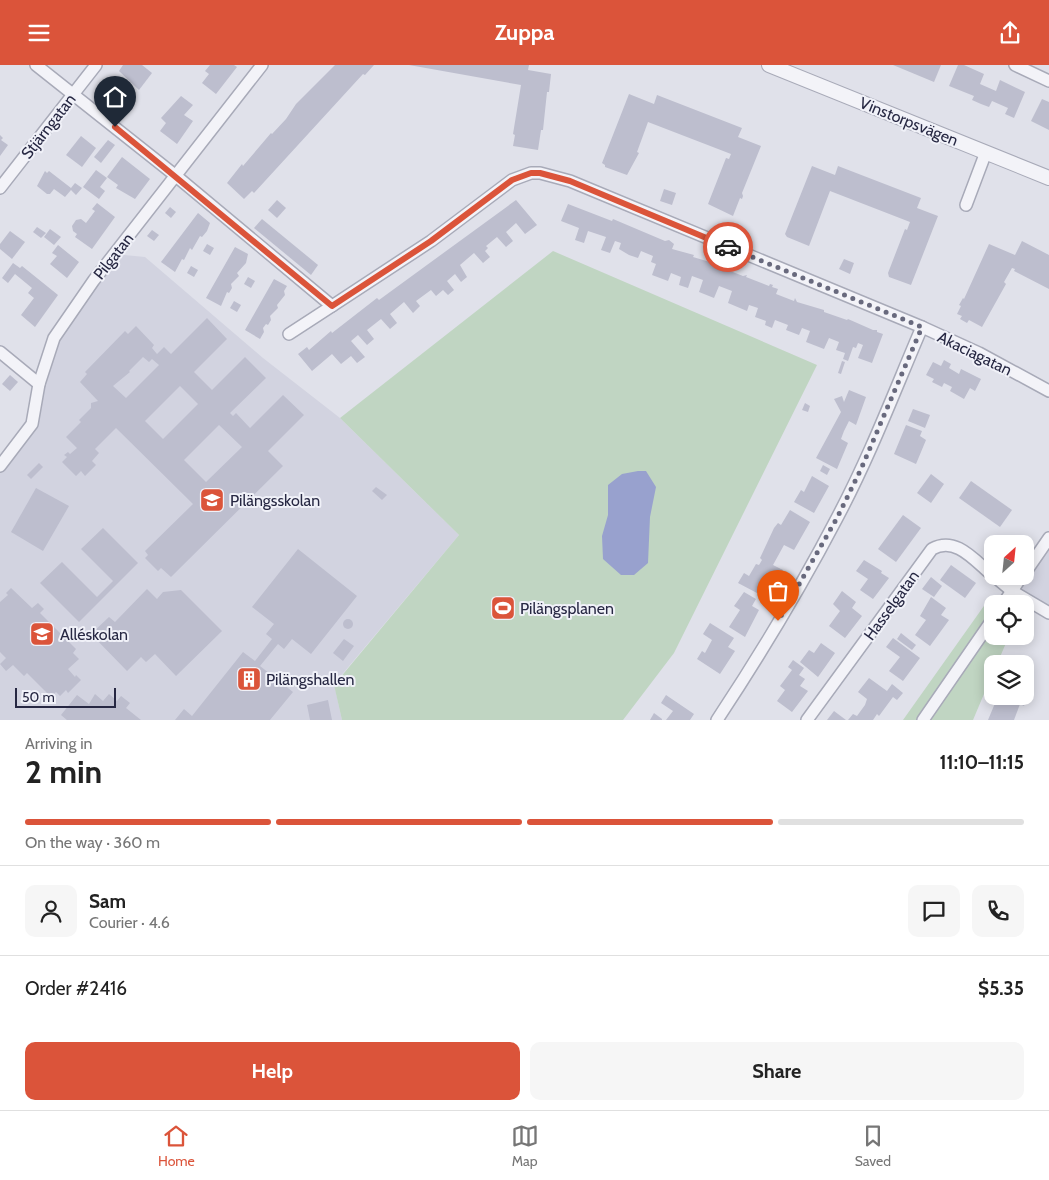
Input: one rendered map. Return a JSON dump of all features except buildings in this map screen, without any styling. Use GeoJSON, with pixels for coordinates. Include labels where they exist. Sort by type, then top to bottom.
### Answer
{"type":"FeatureCollection","features":[{"type":"Feature","properties":{"kind":"street"},"geometry":{"type":"LineString","coordinates":[[36,65],[176,176],[332,306]]}},
{"type":"Feature","properties":{"kind":"street","name":"Stjärngatan"},"geometry":{"type":"LineString","coordinates":[[0,188],[96,65]]}},
{"type":"Feature","properties":{"kind":"street","name":"Pilgatan"},"geometry":{"type":"LineString","coordinates":[[0,465],[32,424],[39,385],[54,338],[94,280],[262,65]]}},
{"type":"Feature","properties":{"kind":"street","name":"Vinstorpsvägen"},"geometry":{"type":"LineString","coordinates":[[769,65],[1049,178]]}},
{"type":"Feature","properties":{"kind":"street"},"geometry":{"type":"LineString","coordinates":[[1015,65],[1049,81]]}},
{"type":"Feature","properties":{"kind":"street"},"geometry":{"type":"LineString","coordinates":[[966,205],[986,152]]}},
{"type":"Feature","properties":{"kind":"street","name":"Akaciagatan"},"geometry":{"type":"LineString","coordinates":[[289,334],[431,241],[512,180],[531,173],[540,173],[570,181],[922,327],[979,353],[1049,391]]}},
{"type":"Feature","properties":{"kind":"street"},"geometry":{"type":"LineString","coordinates":[[716,720],[748,672],[837,518],[861,469],[922,327]]}},
{"type":"Feature","properties":{"kind":"street"},"geometry":{"type":"LineString","coordinates":[[0,353],[39,385]]}},
{"type":"Feature","properties":{"kind":"street"},"geometry":{"type":"LineString","coordinates":[[1034,560],[1049,538]]}},
{"type":"Feature","properties":{"kind":"street","name":"Hasselgatan"},"geometry":{"type":"LineString","coordinates":[[806,720],[932,549],[941,544],[954,544],[984,569]]}},
{"type":"Feature","properties":{"kind":"street","name":"Hasselgatan"},"geometry":{"type":"LineString","coordinates":[[1004,585],[1049,613]]}},
{"type":"Feature","properties":{"kind":"street"},"geometry":{"type":"LineString","coordinates":[[1009,595],[1016,585]]}},
{"type":"Feature","properties":{"kind":"street"},"geometry":{"type":"LineString","coordinates":[[923,720],[984,632]]}},
{"type":"Feature","properties":{"kind":"shaded area","name":"Pilängsskolan"},"geometry":{"type":"Polygon","coordinates":[[[114,254],[145,257],[263,358],[340,418],[459,535],[334,684],[342,720],[0,720],[0,466],[32,424],[49,347],[114,254]]]}},
{"type":"Feature","properties":{"kind":"shaded area"},"geometry":{"type":"Polygon","coordinates":[[[1049,538],[1049,613],[1034,604],[1034,595],[1019,595],[1012,591],[1016,585],[1034,585],[1034,559],[1049,538]]]}},
{"type":"Feature","properties":{"kind":"green space"},"geometry":{"type":"Polygon","coordinates":[[[553,251],[817,365],[674,653],[623,720],[342,720],[334,685],[459,535],[340,418],[553,251]]]}},
{"type":"Feature","properties":{"kind":"green space"},"geometry":{"type":"Polygon","coordinates":[[[984,606],[984,645],[1005,645],[1001,655],[984,655],[984,694],[973,720],[903,720],[984,606]]]}},
{"type":"Feature","properties":{"kind":"water"},"geometry":{"type":"Polygon","coordinates":[[[646,471],[656,487],[650,517],[648,563],[634,575],[621,575],[603,559],[602,536],[608,515],[608,485],[622,474],[646,471]]]}},
{"type":"Feature","properties":{"kind":"way so far"},"geometry":{"type":"LineString","coordinates":[[728,247],[922,327],[861,469],[837,518],[778,621]]}},
{"type":"Feature","properties":{"kind":"place","name":"Pilängsskolan"},"geometry":{"type":"Point","coordinates":[212,500]}},
{"type":"Feature","properties":{"kind":"place","name":"Pilängsplanen"},"geometry":{"type":"Point","coordinates":[503,608]}},
{"type":"Feature","properties":{"kind":"place","name":"Alléskolan"},"geometry":{"type":"Point","coordinates":[42,634]}},
{"type":"Feature","properties":{"kind":"place","name":"Pilängshallen"},"geometry":{"type":"Point","coordinates":[249,679]}},
{"type":"Feature","properties":{"kind":"route"},"geometry":{"type":"LineString","coordinates":[[115,127],[332,306],[369,284],[431,241],[512,180],[531,173],[551,175],[570,181],[728,247]]}}]}
